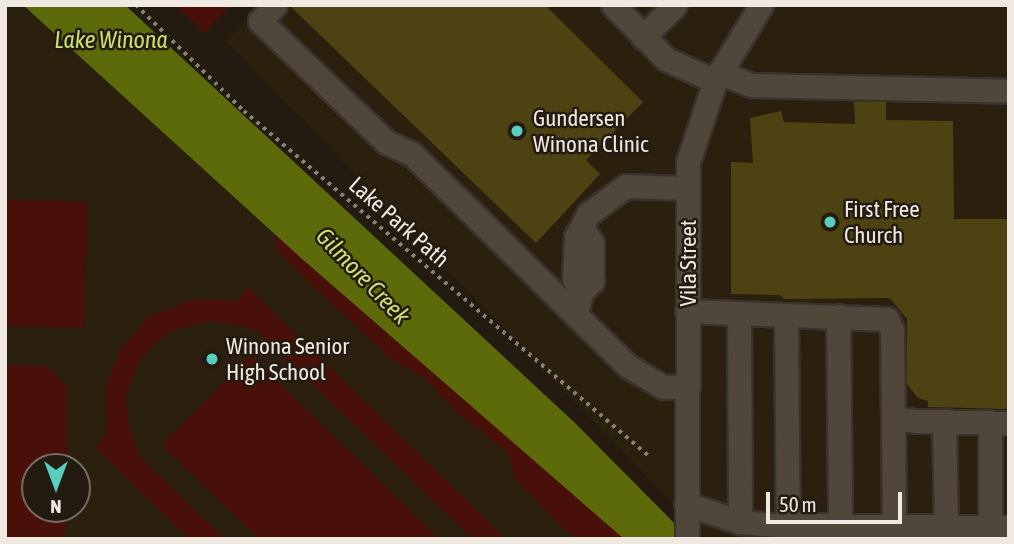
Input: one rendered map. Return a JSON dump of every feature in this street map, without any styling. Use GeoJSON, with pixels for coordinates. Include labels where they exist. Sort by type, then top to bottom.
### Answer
{"type":"FeatureCollection","features":[{"type":"Feature","properties":{"kind":"street"},"geometry":{"type":"LineString","coordinates":[[275,5],[260,21],[386,142],[412,154],[579,302],[628,366],[663,387],[688,386]]}},
{"type":"Feature","properties":{"kind":"street"},"geometry":{"type":"LineString","coordinates":[[613,5],[666,60],[752,85],[1009,91]]}},
{"type":"Feature","properties":{"kind":"street"},"geometry":{"type":"LineString","coordinates":[[643,37],[675,5]]}},
{"type":"Feature","properties":{"kind":"street","name":"Vila Street"},"geometry":{"type":"LineString","coordinates":[[687,539],[688,162],[717,76],[761,5]]}},
{"type":"Feature","properties":{"kind":"street"},"geometry":{"type":"LineString","coordinates":[[579,302],[592,281],[592,243],[583,229],[588,214],[626,186],[688,188]]}},
{"type":"Feature","properties":{"kind":"street"},"geometry":{"type":"LineString","coordinates":[[687,311],[881,318],[890,323],[894,523]]}},
{"type":"Feature","properties":{"kind":"street"},"geometry":{"type":"LineString","coordinates":[[739,313],[740,522]]}},
{"type":"Feature","properties":{"kind":"street"},"geometry":{"type":"LineString","coordinates":[[786,314],[788,525]]}},
{"type":"Feature","properties":{"kind":"street"},"geometry":{"type":"LineString","coordinates":[[838,316],[851,528]]}},
{"type":"Feature","properties":{"kind":"street"},"geometry":{"type":"LineString","coordinates":[[686,506],[740,522],[851,528],[894,523],[1002,530],[999,423],[893,420]]}},
{"type":"Feature","properties":{"kind":"street"},"geometry":{"type":"LineString","coordinates":[[944,421],[946,526]]}},
{"type":"Feature","properties":{"kind":"path","name":"Lake Park Path"},"geometry":{"type":"LineString","coordinates":[[136,5],[244,111],[649,456]]}},
{"type":"Feature","properties":{"kind":"shaded area","name":"Winona Senior High School"},"geometry":{"type":"Polygon","coordinates":[[[5,5],[23,5],[301,258],[624,539],[5,539],[5,5]]]}},
{"type":"Feature","properties":{"kind":"shaded area"},"geometry":{"type":"Polygon","coordinates":[[[175,5],[232,5],[204,33],[175,5]]]}},
{"type":"Feature","properties":{"kind":"shaded area"},"geometry":{"type":"Polygon","coordinates":[[[260,5],[1009,5],[1009,539],[707,539],[226,41],[260,5]]]}},
{"type":"Feature","properties":{"kind":"shaded area"},"geometry":{"type":"Polygon","coordinates":[[[5,200],[87,201],[85,327],[5,326],[5,200]]]}},
{"type":"Feature","properties":{"kind":"shaded area"},"geometry":{"type":"Polygon","coordinates":[[[274,233],[624,539],[574,539],[515,479],[508,452],[457,413],[425,378],[392,360],[277,252],[274,233]]]}},
{"type":"Feature","properties":{"kind":"shaded area"},"geometry":{"type":"Polygon","coordinates":[[[248,287],[506,539],[473,539],[262,336],[253,329],[211,321],[178,329],[159,339],[139,361],[126,396],[129,427],[141,458],[225,539],[189,539],[95,447],[107,433],[105,388],[121,349],[148,317],[194,299],[238,301],[248,287]]]}},
{"type":"Feature","properties":{"kind":"shaded area"},"geometry":{"type":"Polygon","coordinates":[[[250,355],[440,539],[259,539],[162,445],[250,355]]]}},
{"type":"Feature","properties":{"kind":"shaded area"},"geometry":{"type":"Polygon","coordinates":[[[5,365],[46,366],[67,385],[67,453],[21,453],[21,523],[66,523],[66,539],[5,539],[5,365]]]}},
{"type":"Feature","properties":{"kind":"water","name":"Lake Winona"},"geometry":{"type":"Polygon","coordinates":[[[23,5],[125,5],[575,423],[690,539],[624,539],[301,258],[23,5]]]}},
{"type":"Feature","properties":{"kind":"building","name":"Gundersen Winona Clinic"},"geometry":{"type":"Polygon","coordinates":[[[289,5],[545,5],[643,102],[586,160],[600,174],[536,243],[289,5]]]}},
{"type":"Feature","properties":{"kind":"building"},"geometry":{"type":"Polygon","coordinates":[[[854,102],[886,102],[886,120],[953,121],[954,219],[1009,219],[1009,409],[928,407],[928,401],[918,398],[907,384],[907,319],[890,298],[784,299],[780,295],[731,294],[731,162],[753,163],[750,118],[781,111],[784,122],[855,124],[854,102]]]}},
{"type":"Feature","properties":{"kind":"place","name":"Gundersen Winona Clinic"},"geometry":{"type":"Point","coordinates":[517,131]}},
{"type":"Feature","properties":{"kind":"place","name":"First Free Church"},"geometry":{"type":"Point","coordinates":[830,222]}},
{"type":"Feature","properties":{"kind":"place","name":"Winona Senior High School"},"geometry":{"type":"Point","coordinates":[212,359]}},
{"type":"Feature","properties":{"kind":"water label","name":"Gilmore Creek"},"geometry":{"type":"Point","coordinates":[363,276]}}]}
